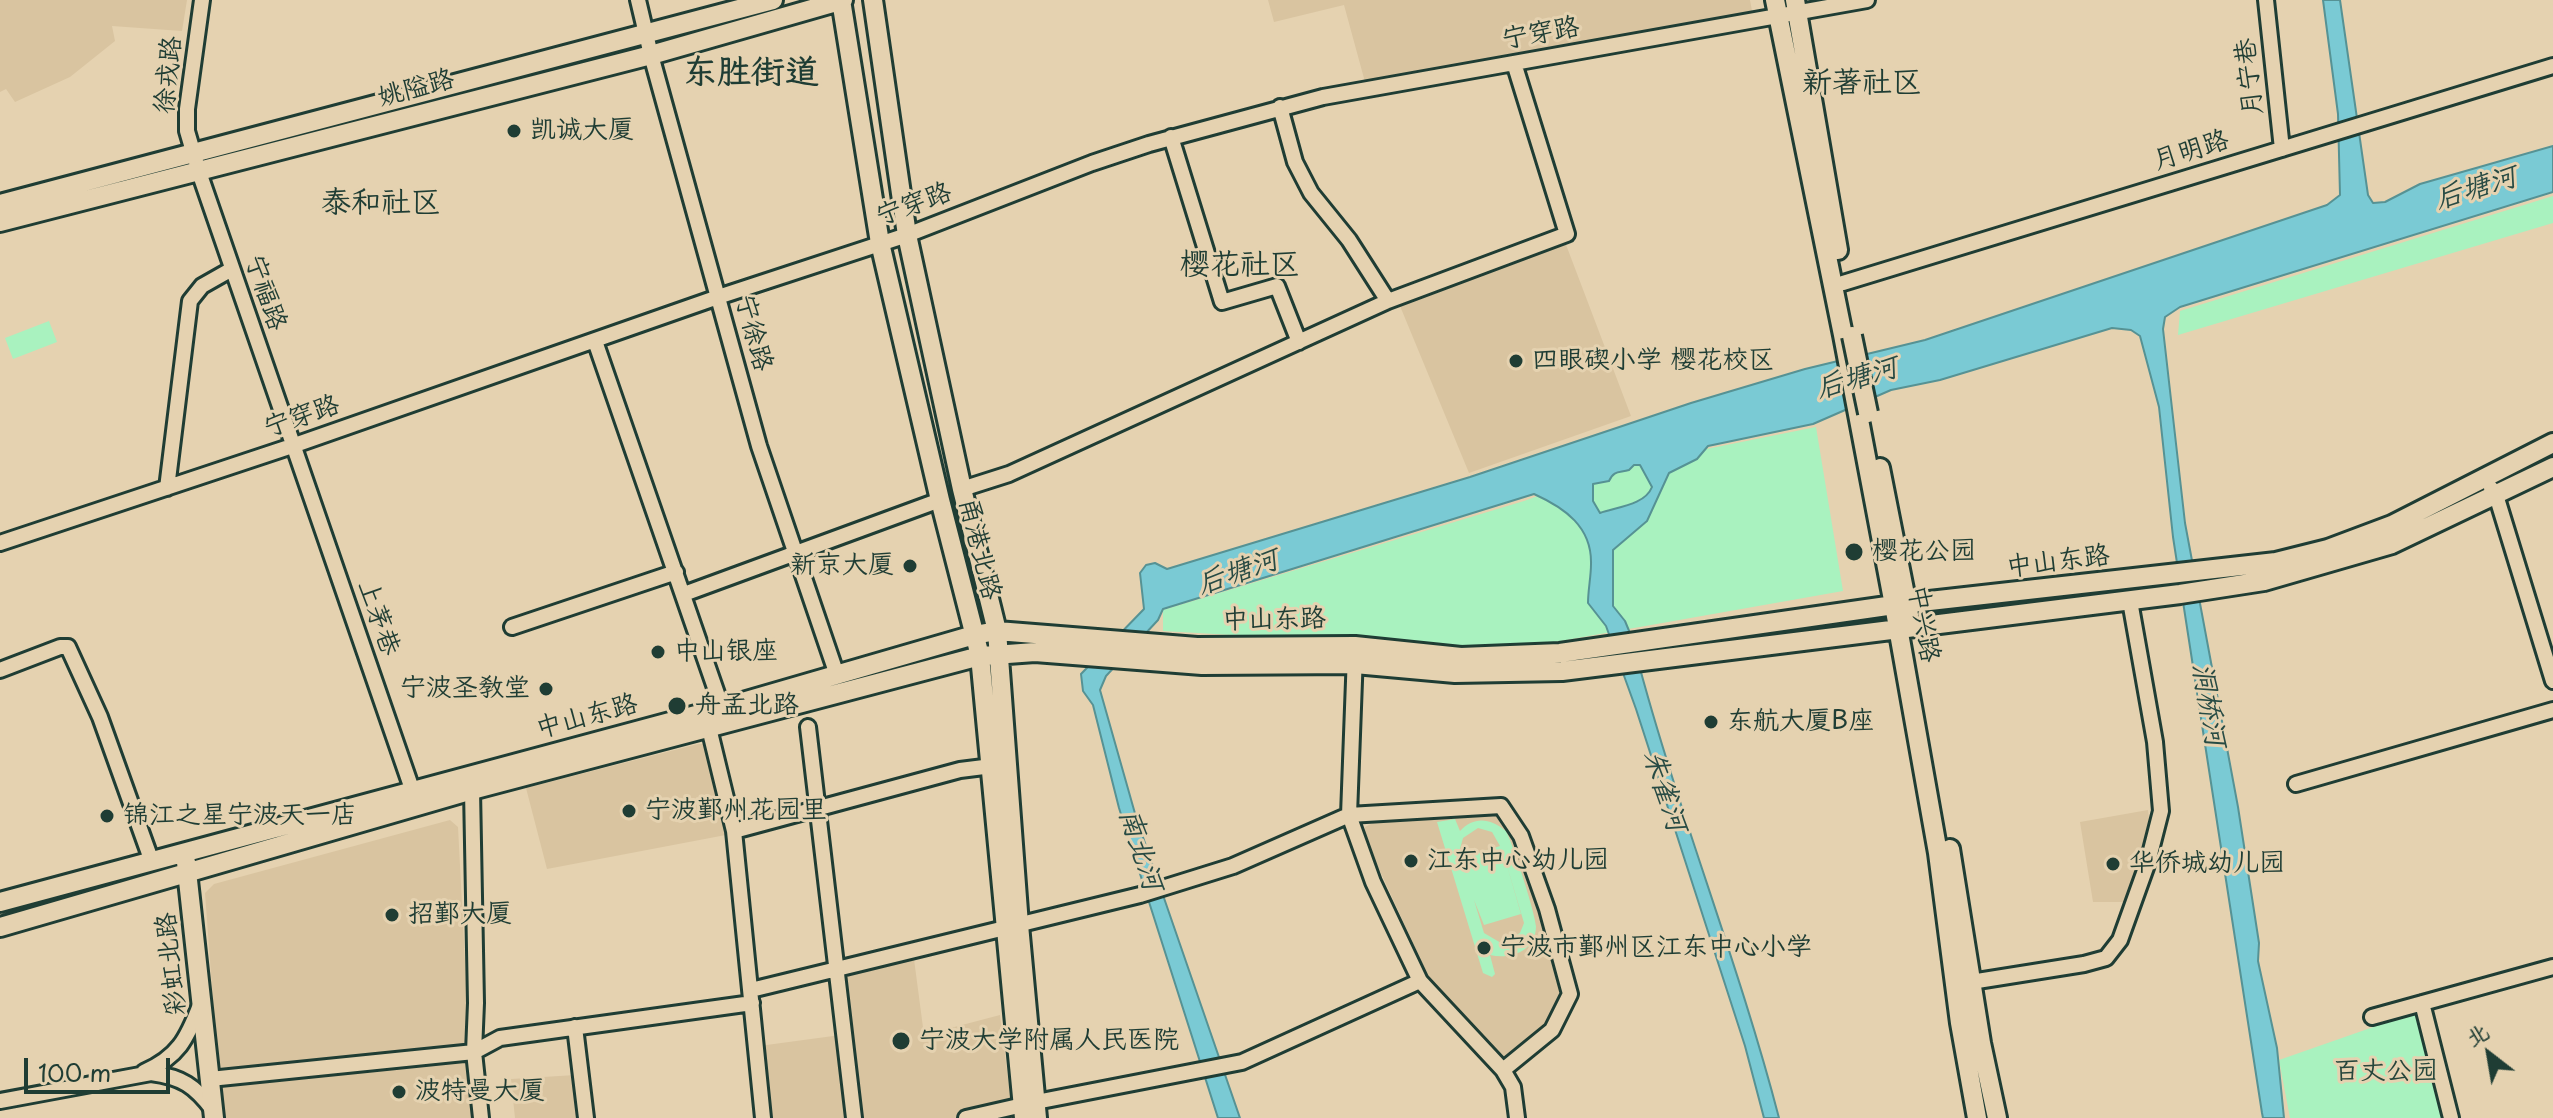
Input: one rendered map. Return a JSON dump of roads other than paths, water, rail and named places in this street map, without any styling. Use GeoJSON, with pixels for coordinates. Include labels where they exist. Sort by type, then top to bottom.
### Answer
{"type":"FeatureCollection","features":[{"type":"Feature","properties":{"kind":"main road","name":"姚隘路"},"geometry":{"type":"LineString","coordinates":[[0,222],[773,0]]}},
{"type":"Feature","properties":{"kind":"main road","name":"姚隘路"},"geometry":{"type":"LineString","coordinates":[[0,204],[196,164],[651,55],[842,0]]}},
{"type":"Feature","properties":{"kind":"main road","name":"甬港北路"},"geometry":{"type":"LineString","coordinates":[[842,0],[880,243],[980,656],[1013,927],[1030,1111]]}},
{"type":"Feature","properties":{"kind":"main road","name":"甬港北路"},"geometry":{"type":"LineString","coordinates":[[873,0],[907,235],[962,489],[997,631],[1013,927]]}},
{"type":"Feature","properties":{"kind":"main road","name":"中兴路"},"geometry":{"type":"LineString","coordinates":[[1796,6],[1843,283],[1848,336]]}},
{"type":"Feature","properties":{"kind":"main road","name":"中兴路"},"geometry":{"type":"LineString","coordinates":[[1776,8],[1848,336],[1901,605],[1960,1023],[1977,1118]]}},
{"type":"Feature","properties":{"kind":"main road","name":"中山东路"},"geometry":{"type":"LineString","coordinates":[[0,927],[188,874],[413,798],[974,635],[997,631],[1151,644],[1355,655],[1461,657],[1560,653],[1656,659],[2180,594],[2214,579],[2328,549],[2392,525],[2553,443]]}},
{"type":"Feature","properties":{"kind":"main road","name":"中山东路"},"geometry":{"type":"LineString","coordinates":[[1608,656],[1650,640],[1901,605],[2172,575],[2214,579],[2308,570],[2392,544],[2553,467]]}},
{"type":"Feature","properties":{"kind":"main road","name":"中兴路"},"geometry":{"type":"LineString","coordinates":[[1904,628],[1997,1118]]}},
{"type":"Feature","properties":{"kind":"main road","name":"中山东路"},"geometry":{"type":"LineString","coordinates":[[0,902],[184,853],[413,798],[472,790],[980,656],[1035,652],[1202,665],[1355,655]]}},
{"type":"Feature","properties":{"kind":"main road","name":"彩虹北路"},"geometry":{"type":"LineString","coordinates":[[184,853],[214,1114]]}},
{"type":"Feature","properties":{"kind":"street","name":"徐戎路"},"geometry":{"type":"LineString","coordinates":[[196,164],[187,131],[187,109],[202,0]]}},
{"type":"Feature","properties":{"kind":"street","name":"宁徐路"},"geometry":{"type":"LineString","coordinates":[[638,0],[759,446],[837,675]]}},
{"type":"Feature","properties":{"kind":"street","name":"宁穿路"},"geometry":{"type":"LineString","coordinates":[[0,543],[907,235],[1092,163],[1171,137],[1323,97],[1514,63],[1776,8],[1867,0]]}},
{"type":"Feature","properties":{"kind":"street","name":"月宁巷"},"geometry":{"type":"LineString","coordinates":[[2266,0],[2282,149]]}},
{"type":"Feature","properties":{"kind":"street"},"geometry":{"type":"LineString","coordinates":[[962,489],[1009,474],[1388,301],[1567,234],[1514,63]]}},
{"type":"Feature","properties":{"kind":"street","name":"月明路"},"geometry":{"type":"LineString","coordinates":[[1843,283],[2553,66]]}},
{"type":"Feature","properties":{"kind":"street"},"geometry":{"type":"LineString","coordinates":[[1280,107],[1295,162],[1311,193],[1349,240],[1388,301]]}},
{"type":"Feature","properties":{"kind":"street"},"geometry":{"type":"LineString","coordinates":[[1171,137],[1222,302],[1277,286],[1299,342]]}},
{"type":"Feature","properties":{"kind":"street","name":"宁福路"},"geometry":{"type":"LineString","coordinates":[[196,164],[292,446]]}},
{"type":"Feature","properties":{"kind":"street"},"geometry":{"type":"LineString","coordinates":[[167,488],[190,301],[210,280],[232,269]]}},
{"type":"Feature","properties":{"kind":"street"},"geometry":{"type":"LineString","coordinates":[[595,341],[722,708]]}},
{"type":"Feature","properties":{"kind":"street","name":"上茅巷"},"geometry":{"type":"LineString","coordinates":[[292,446],[413,798]]}},
{"type":"Feature","properties":{"kind":"street"},"geometry":{"type":"LineString","coordinates":[[2485,480],[2496,495],[2552,672]]}},
{"type":"Feature","properties":{"kind":"street"},"geometry":{"type":"LineString","coordinates":[[684,594],[940,500]]}},
{"type":"Feature","properties":{"kind":"street"},"geometry":{"type":"LineString","coordinates":[[512,627],[676,572]]}},
{"type":"Feature","properties":{"kind":"street"},"geometry":{"type":"LineString","coordinates":[[1971,982],[2106,958],[2120,940],[2148,862],[2161,811],[2155,742],[2130,601]]}},
{"type":"Feature","properties":{"kind":"street"},"geometry":{"type":"LineString","coordinates":[[0,670],[60,647],[68,647],[100,717],[152,862]]}},
{"type":"Feature","properties":{"kind":"street"},"geometry":{"type":"LineString","coordinates":[[1355,655],[1349,815],[1373,882],[1420,981],[1503,1070],[1513,1087],[1517,1118]]}},
{"type":"Feature","properties":{"kind":"street"},"geometry":{"type":"LineString","coordinates":[[2296,784],[2553,710]]}},
{"type":"Feature","properties":{"kind":"street"},"geometry":{"type":"LineString","coordinates":[[808,727],[854,1118]]}},
{"type":"Feature","properties":{"kind":"street"},"geometry":{"type":"LineString","coordinates":[[709,728],[734,831],[763,1118]]}},
{"type":"Feature","properties":{"kind":"street"},"geometry":{"type":"LineString","coordinates":[[734,831],[960,770],[992,766]]}},
{"type":"Feature","properties":{"kind":"street"},"geometry":{"type":"LineString","coordinates":[[472,790],[474,1052],[481,1118]]}},
{"type":"Feature","properties":{"kind":"street"},"geometry":{"type":"LineString","coordinates":[[210,1079],[474,1052],[500,1038],[752,996],[837,970],[1144,894],[1233,866],[1349,815],[1501,806],[1521,836],[1547,909],[1570,994],[1552,1030],[1503,1070]]}},
{"type":"Feature","properties":{"kind":"street"},"geometry":{"type":"LineString","coordinates":[[2372,1017],[2553,967]]}},
{"type":"Feature","properties":{"kind":"street"},"geometry":{"type":"LineString","coordinates":[[966,1118],[1030,1111],[1242,1062],[1420,981]]}},
{"type":"Feature","properties":{"kind":"street"},"geometry":{"type":"LineString","coordinates":[[136,1075],[160,1065],[181,1046],[202,1000]]}},
{"type":"Feature","properties":{"kind":"street"},"geometry":{"type":"LineString","coordinates":[[2422,1003],[2451,1118]]}},
{"type":"Feature","properties":{"kind":"street"},"geometry":{"type":"LineString","coordinates":[[575,1027],[586,1118]]}},
{"type":"Feature","properties":{"kind":"street"},"geometry":{"type":"LineString","coordinates":[[0,1101],[151,1073],[172,1075],[189,1084],[214,1114]]}},
{"type":"Feature","properties":{"kind":"water"},"geometry":{"type":"Polygon","coordinates":[[[2323,0],[2340,0],[2368,195],[2373,203],[2385,202],[2420,184],[2553,146],[2553,192],[2180,307],[2165,317],[2163,329],[2185,523],[2238,807],[2259,943],[2258,961],[2277,1048],[2284,1118],[2263,1118],[2262,1113],[2173,537],[2159,407],[2140,336],[2131,330],[2112,328],[1940,380],[1891,390],[1813,424],[1708,446],[1697,459],[1669,473],[1647,521],[1613,550],[1613,606],[1625,621],[1632,638],[1666,759],[1744,997],[1779,1118],[1764,1118],[1745,1046],[1636,709],[1606,626],[1588,603],[1591,564],[1587,539],[1566,513],[1534,494],[1163,609],[1158,620],[1106,676],[1100,690],[1136,817],[1240,1118],[1218,1118],[1119,808],[1093,705],[1083,691],[1081,674],[1144,609],[1140,573],[1146,565],[1155,563],[1167,569],[1470,477],[1691,403],[1805,369],[1925,340],[2327,205],[2340,195],[2338,114],[2323,0]],[[1640,465],[1615,473],[1609,481],[1593,484],[1593,501],[1600,513],[1637,502],[1648,493],[1652,487],[1640,465]]]}},
{"type":"Feature","properties":{"kind":"place","name":"凯诚大厦"},"geometry":{"type":"Point","coordinates":[514,131]}},
{"type":"Feature","properties":{"kind":"place","name":"四眼碶小学 樱花校区"},"geometry":{"type":"Point","coordinates":[1516,361]}},
{"type":"Feature","properties":{"kind":"place","name":"樱花公园"},"geometry":{"type":"Point","coordinates":[1854,552]}},
{"type":"Feature","properties":{"kind":"place","name":"新京大厦"},"geometry":{"type":"Point","coordinates":[910,566]}},
{"type":"Feature","properties":{"kind":"place","name":"中山银座"},"geometry":{"type":"Point","coordinates":[658,652]}},
{"type":"Feature","properties":{"kind":"place","name":"宁波圣教堂"},"geometry":{"type":"Point","coordinates":[546,689]}},
{"type":"Feature","properties":{"kind":"place","name":"舟孟北路"},"geometry":{"type":"Point","coordinates":[677,706]}},
{"type":"Feature","properties":{"kind":"place","name":"东航大厦B座"},"geometry":{"type":"Point","coordinates":[1711,722]}},
{"type":"Feature","properties":{"kind":"place","name":"宁波鄞州花园里"},"geometry":{"type":"Point","coordinates":[629,811]}},
{"type":"Feature","properties":{"kind":"place","name":"锦江之星宁波天一店"},"geometry":{"type":"Point","coordinates":[107,816]}},
{"type":"Feature","properties":{"kind":"place","name":"江东中心幼儿园"},"geometry":{"type":"Point","coordinates":[1411,861]}},
{"type":"Feature","properties":{"kind":"place","name":"华侨城幼儿园"},"geometry":{"type":"Point","coordinates":[2113,864]}},
{"type":"Feature","properties":{"kind":"place","name":"招鄞大厦"},"geometry":{"type":"Point","coordinates":[392,915]}},
{"type":"Feature","properties":{"kind":"place","name":"宁波市鄞州区江东中心小学"},"geometry":{"type":"Point","coordinates":[1484,948]}},
{"type":"Feature","properties":{"kind":"place","name":"宁波大学附属人民医院"},"geometry":{"type":"Point","coordinates":[901,1041]}},
{"type":"Feature","properties":{"kind":"place","name":"波特曼大厦"},"geometry":{"type":"Point","coordinates":[399,1092]}},
{"type":"Feature","properties":{"kind":"district","name":"东胜街道"},"geometry":{"type":"Point","coordinates":[751,74]}},
{"type":"Feature","properties":{"kind":"district","name":"新著社区"},"geometry":{"type":"Point","coordinates":[1862,84]}},
{"type":"Feature","properties":{"kind":"district","name":"泰和社区"},"geometry":{"type":"Point","coordinates":[381,204]}},
{"type":"Feature","properties":{"kind":"district","name":"樱花社区"},"geometry":{"type":"Point","coordinates":[1240,266]}},
{"type":"Feature","properties":{"kind":"water label","name":"后塘河"},"geometry":{"type":"Point","coordinates":[2476,189]}},
{"type":"Feature","properties":{"kind":"water label","name":"后塘河"},"geometry":{"type":"Point","coordinates":[1857,379]}},
{"type":"Feature","properties":{"kind":"water label","name":"后塘河"},"geometry":{"type":"Point","coordinates":[1238,573]}},
{"type":"Feature","properties":{"kind":"water label","name":"洞桥河"},"geometry":{"type":"Point","coordinates":[2208,705]}},
{"type":"Feature","properties":{"kind":"water label","name":"朱雀河"},"geometry":{"type":"Point","coordinates":[1664,791]}},
{"type":"Feature","properties":{"kind":"water label","name":"南北河"},"geometry":{"type":"Point","coordinates":[1140,850]}},
{"type":"Feature","properties":{"kind":"park label","name":"百丈公园"},"geometry":{"type":"Point","coordinates":[2386,1072]}}]}
